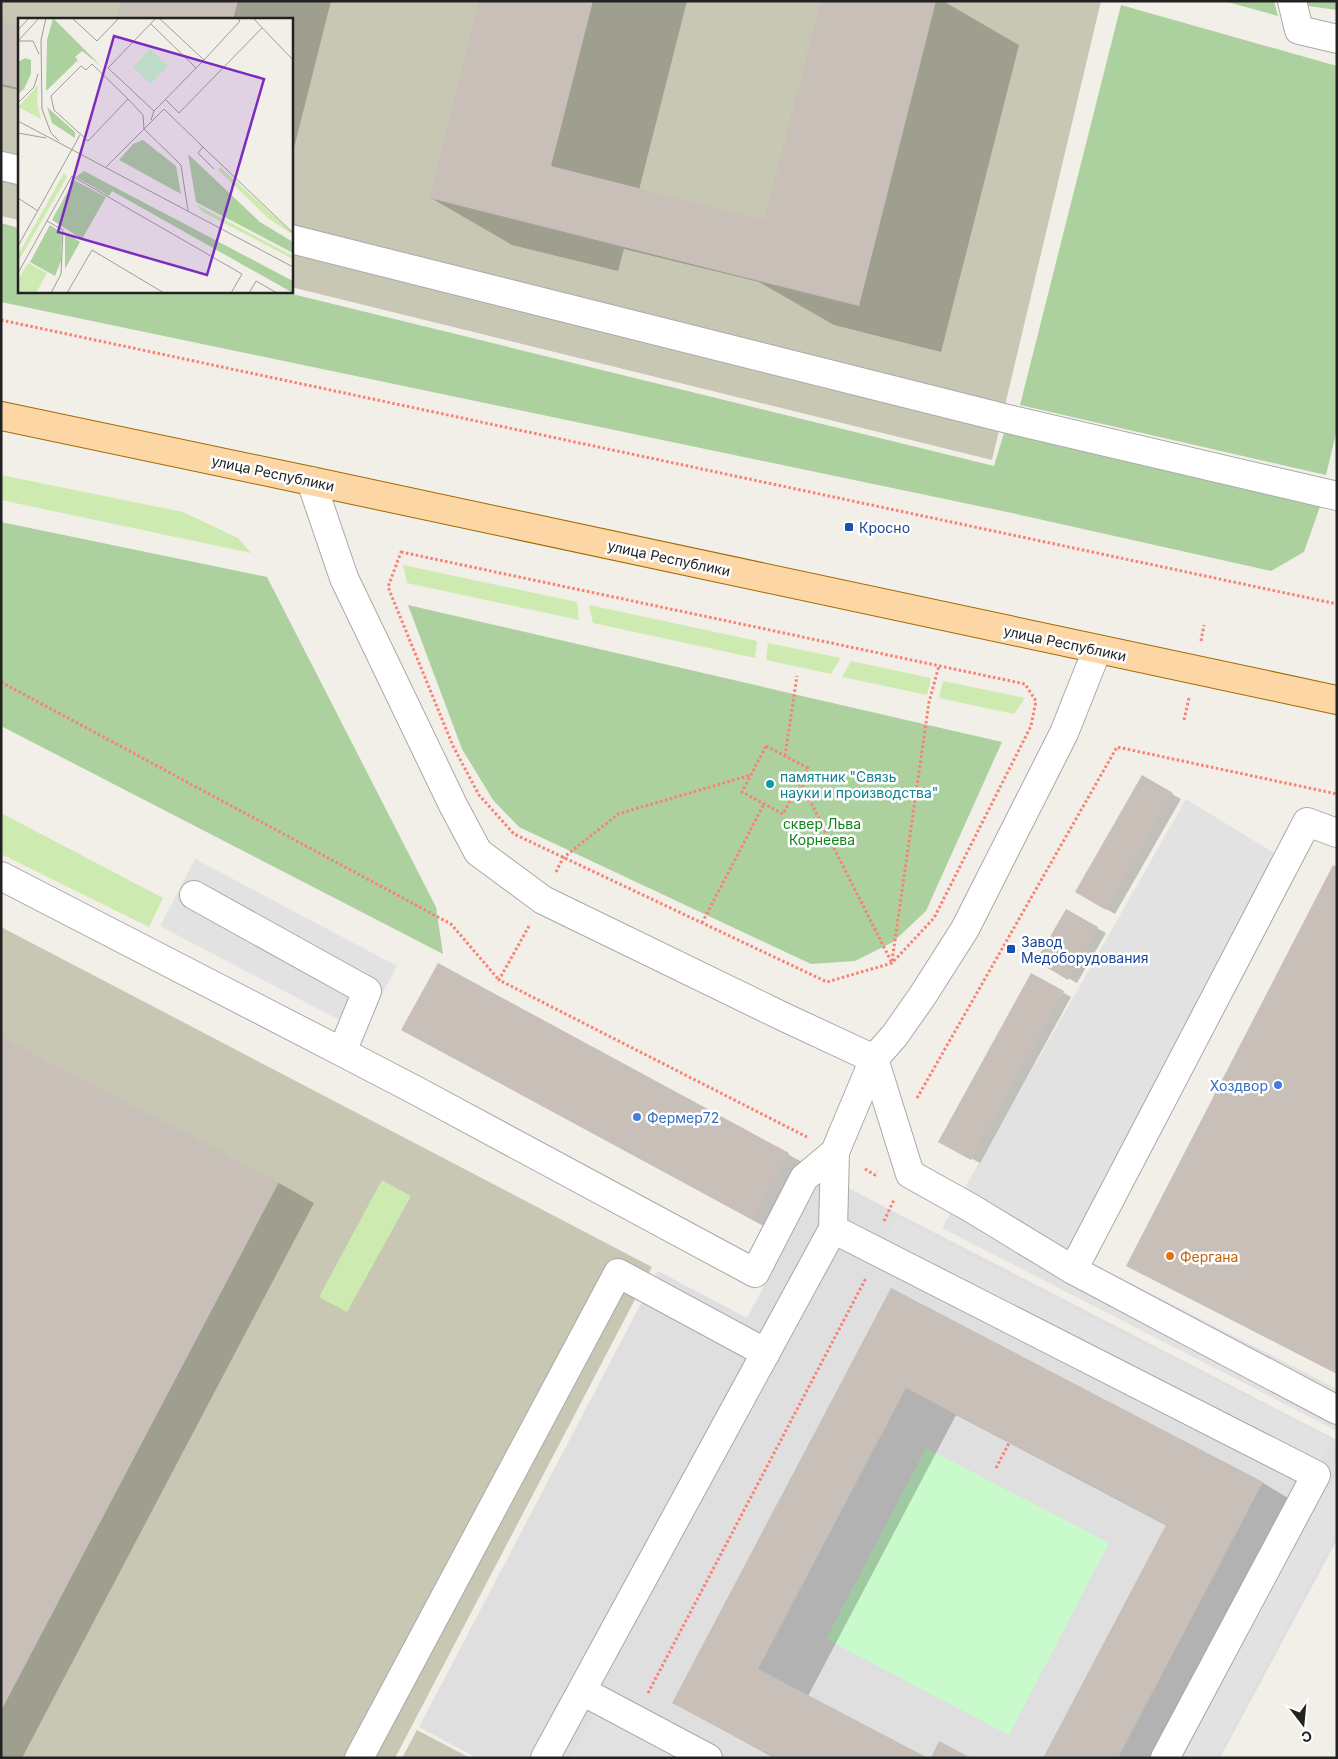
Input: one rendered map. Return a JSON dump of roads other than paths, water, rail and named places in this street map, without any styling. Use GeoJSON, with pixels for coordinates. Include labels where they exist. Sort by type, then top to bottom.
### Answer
{"type":"FeatureCollection","features":[{"type":"Feature","properties":{"kind":"main road","name":"улица Республики"},"geometry":{"type":"LineString","coordinates":[[1,416],[311,480],[1337,700]]}},
{"type":"Feature","properties":{"kind":"lane"},"geometry":{"type":"LineString","coordinates":[[1292,1],[1298,30],[1337,39]]}},
{"type":"Feature","properties":{"kind":"lane"},"geometry":{"type":"LineString","coordinates":[[1,166],[18,170]]}},
{"type":"Feature","properties":{"kind":"lane"},"geometry":{"type":"LineString","coordinates":[[292,239],[1008,419],[1337,496]]}},
{"type":"Feature","properties":{"kind":"lane"},"geometry":{"type":"LineString","coordinates":[[311,480],[344,578],[453,805],[478,852],[543,900],[874,1059],[910,1174],[971,1208],[1073,1270],[1337,1410]]}},
{"type":"Feature","properties":{"kind":"lane"},"geometry":{"type":"LineString","coordinates":[[545,1758],[833,1229],[835,1152],[874,1059],[895,1035],[923,995],[965,929],[1064,733],[1097,650]]}},
{"type":"Feature","properties":{"kind":"lane"},"geometry":{"type":"LineString","coordinates":[[1073,1270],[1307,822],[1337,833]]}},
{"type":"Feature","properties":{"kind":"lane"},"geometry":{"type":"LineString","coordinates":[[1,876],[415,1090],[755,1273],[804,1178],[835,1152]]}},
{"type":"Feature","properties":{"kind":"lane"},"geometry":{"type":"LineString","coordinates":[[194,895],[367,991],[342,1052]]}},
{"type":"Feature","properties":{"kind":"lane"},"geometry":{"type":"LineString","coordinates":[[833,1229],[1316,1475],[1165,1758]]}},
{"type":"Feature","properties":{"kind":"lane"},"geometry":{"type":"LineString","coordinates":[[358,1758],[618,1273],[766,1353]]}},
{"type":"Feature","properties":{"kind":"lane"},"geometry":{"type":"LineString","coordinates":[[582,1691],[708,1758]]}},
{"type":"Feature","properties":{"kind":"place","name":"Кросно"},"geometry":{"type":"Point","coordinates":[849,527]}},
{"type":"Feature","properties":{"kind":"place","name":"памятник \"Связь науки и производства\""},"geometry":{"type":"Point","coordinates":[770,784]}},
{"type":"Feature","properties":{"kind":"place","name":"Завод Медоборудования"},"geometry":{"type":"Point","coordinates":[1011,949]}},
{"type":"Feature","properties":{"kind":"place","name":"Хоздвор"},"geometry":{"type":"Point","coordinates":[1278,1085]}},
{"type":"Feature","properties":{"kind":"place","name":"Фермер72"},"geometry":{"type":"Point","coordinates":[637,1117]}},
{"type":"Feature","properties":{"kind":"place","name":"Фергана"},"geometry":{"type":"Point","coordinates":[1170,1256]}},
{"type":"Feature","properties":{"kind":"park label","name":"сквер Льва Корнеева"},"geometry":{"type":"Point","coordinates":[822,832]}}]}
